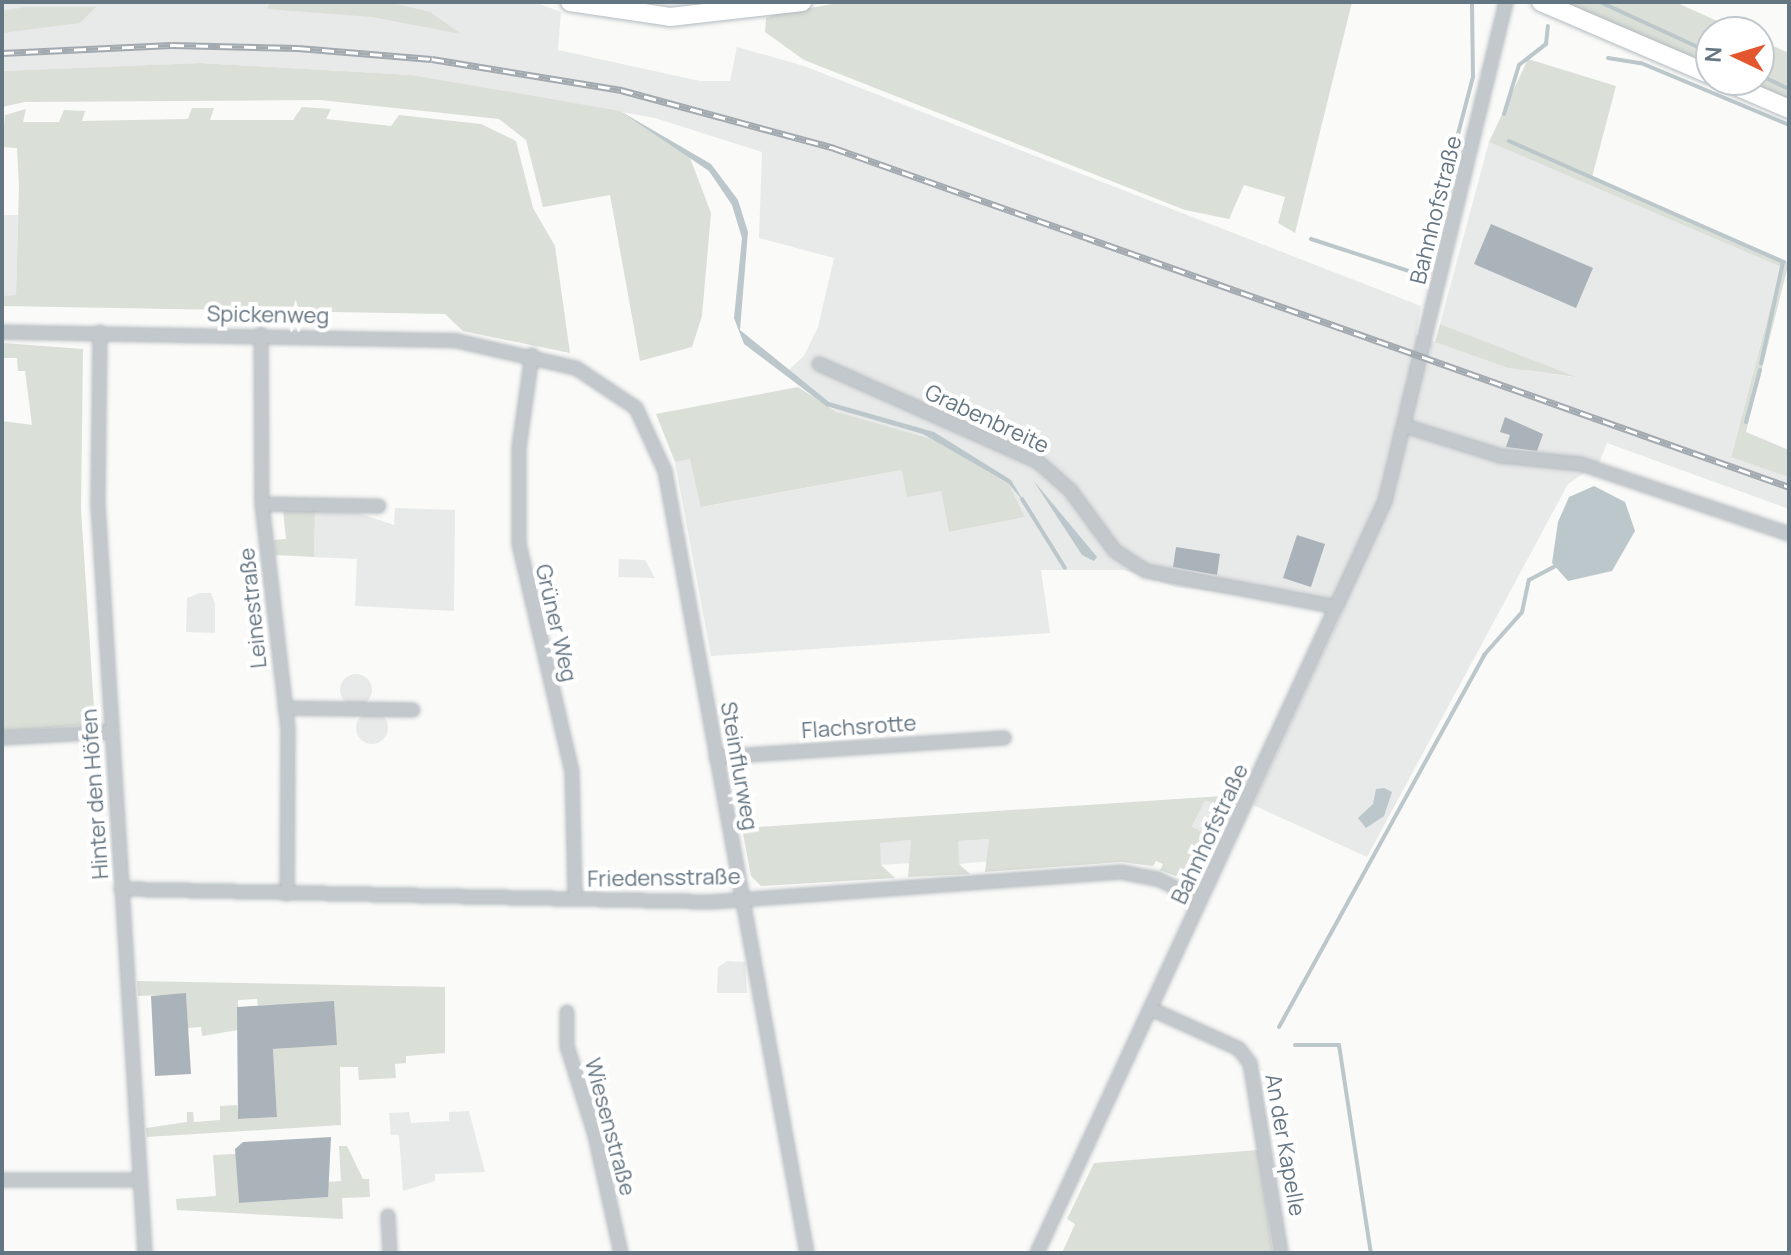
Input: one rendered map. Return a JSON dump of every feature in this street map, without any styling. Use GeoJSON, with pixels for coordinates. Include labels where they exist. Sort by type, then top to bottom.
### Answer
{"type":"FeatureCollection","features":[{"type":"Feature","properties":{"kind":"main road"},"geometry":{"type":"LineString","coordinates":[[570,2],[670,17],[802,2]]}},
{"type":"Feature","properties":{"kind":"main road"},"geometry":{"type":"LineString","coordinates":[[1541,2],[1695,68]]}},
{"type":"Feature","properties":{"kind":"main road"},"geometry":{"type":"LineString","coordinates":[[1759,96],[1789,109]]}},
{"type":"Feature","properties":{"kind":"street","name":"Bahnhofstraße"},"geometry":{"type":"LineString","coordinates":[[1037,1253],[1385,501],[1506,2]]}},
{"type":"Feature","properties":{"kind":"street","name":"Spickenweg"},"geometry":{"type":"LineString","coordinates":[[2,332],[435,339],[532,355]]}},
{"type":"Feature","properties":{"kind":"street","name":"Hinter den Höfen"},"geometry":{"type":"LineString","coordinates":[[100,332],[98,505],[145,1253]]}},
{"type":"Feature","properties":{"kind":"street","name":"Leinestraße"},"geometry":{"type":"LineString","coordinates":[[261,334],[262,504],[285,708],[287,894]]}},
{"type":"Feature","properties":{"kind":"street","name":"Steinflurweg"},"geometry":{"type":"LineString","coordinates":[[532,355],[609,385],[653,435],[743,898],[807,1253]]}},
{"type":"Feature","properties":{"kind":"street","name":"Grüner Weg"},"geometry":{"type":"LineString","coordinates":[[532,355],[519,447],[519,544],[572,772],[575,899]]}},
{"type":"Feature","properties":{"kind":"street","name":"Grabenbreite"},"geometry":{"type":"LineString","coordinates":[[819,364],[1037,461],[1070,490],[1115,551],[1156,576],[1337,607]]}},
{"type":"Feature","properties":{"kind":"street"},"geometry":{"type":"LineString","coordinates":[[1405,426],[1501,456],[1581,464],[1789,534]]}},
{"type":"Feature","properties":{"kind":"street"},"geometry":{"type":"LineString","coordinates":[[262,504],[379,506]]}},
{"type":"Feature","properties":{"kind":"street"},"geometry":{"type":"LineString","coordinates":[[285,708],[413,710]]}},
{"type":"Feature","properties":{"kind":"street"},"geometry":{"type":"LineString","coordinates":[[2,738],[111,732]]}},
{"type":"Feature","properties":{"kind":"street","name":"Flachsrotte"},"geometry":{"type":"LineString","coordinates":[[716,757],[1004,738]]}},
{"type":"Feature","properties":{"kind":"street","name":"Friedensstraße"},"geometry":{"type":"LineString","coordinates":[[121,889],[575,899],[743,898],[1121,872],[1155,878],[1200,900]]}},
{"type":"Feature","properties":{"kind":"street","name":"An der Kapelle"},"geometry":{"type":"LineString","coordinates":[[1151,1009],[1239,1049],[1250,1063],[1281,1253]]}},
{"type":"Feature","properties":{"kind":"street","name":"Wiesenstraße"},"geometry":{"type":"LineString","coordinates":[[567,1012],[567,1046],[595,1135],[621,1253]]}},
{"type":"Feature","properties":{"kind":"street"},"geometry":{"type":"LineString","coordinates":[[2,1180],[140,1180]]}},
{"type":"Feature","properties":{"kind":"street"},"geometry":{"type":"LineString","coordinates":[[388,1216],[390,1253]]}},
{"type":"Feature","properties":{"kind":"shaded area"},"geometry":{"type":"Polygon","coordinates":[[[2,2],[534,2],[561,12],[558,50],[700,81],[730,81],[737,47],[804,66],[1421,306],[1416,335],[1508,368],[1573,377],[1440,324],[1489,142],[1781,267],[1731,456],[1789,477],[1789,509],[1607,443],[1599,463],[1568,484],[1367,857],[1253,805],[1344,608],[1176,587],[1124,570],[1041,570],[1050,633],[711,656],[675,462],[690,458],[702,507],[902,470],[941,490],[949,532],[1025,517],[992,474],[838,412],[784,374],[804,356],[818,327],[834,258],[759,238],[762,152],[655,118],[412,75],[200,63],[2,71],[2,2]]]}},
{"type":"Feature","properties":{"kind":"shaded area"},"geometry":{"type":"Polygon","coordinates":[[[270,2],[388,2],[430,12],[461,34],[372,17],[267,9],[270,2]]]}},
{"type":"Feature","properties":{"kind":"shaded area"},"geometry":{"type":"Polygon","coordinates":[[[844,2],[1352,2],[1295,233],[1278,223],[1285,197],[1244,185],[1229,219],[1185,210],[804,60],[765,32],[766,18],[776,14],[844,2]]]}},
{"type":"Feature","properties":{"kind":"shaded area"},"geometry":{"type":"Polygon","coordinates":[[[1565,2],[1675,2],[1706,16],[1695,16],[1695,61],[1565,2]]]}},
{"type":"Feature","properties":{"kind":"shaded area"},"geometry":{"type":"Polygon","coordinates":[[[26,7],[96,7],[80,23],[2,33],[2,11],[26,7]]]}},
{"type":"Feature","properties":{"kind":"shaded area"},"geometry":{"type":"Polygon","coordinates":[[[1775,47],[1789,53],[1789,102],[1775,96],[1775,47]]]}},
{"type":"Feature","properties":{"kind":"shaded area"},"geometry":{"type":"Polygon","coordinates":[[[1528,59],[1616,86],[1592,177],[1789,262],[1746,432],[1789,450],[1789,477],[1731,457],[1781,267],[1489,142],[1528,59]]]}},
{"type":"Feature","properties":{"kind":"shaded area"},"geometry":{"type":"Polygon","coordinates":[[[200,63],[412,75],[620,111],[689,155],[711,213],[702,316],[692,347],[640,361],[610,195],[543,207],[526,140],[499,119],[320,100],[25,102],[2,107],[2,71],[200,63]]]}},
{"type":"Feature","properties":{"kind":"shaded area"},"geometry":{"type":"Polygon","coordinates":[[[302,107],[331,109],[326,119],[391,126],[399,115],[481,124],[516,141],[533,208],[555,246],[570,353],[463,331],[445,314],[3,306],[3,296],[16,295],[19,187],[17,148],[2,147],[5,115],[26,109],[23,122],[59,122],[64,110],[85,111],[82,121],[188,119],[192,108],[214,108],[210,120],[293,120],[302,107]]]}},
{"type":"Feature","properties":{"kind":"shaded area"},"geometry":{"type":"Polygon","coordinates":[[[620,111],[711,164],[738,200],[748,232],[740,330],[829,402],[934,432],[1011,480],[1024,502],[1008,483],[923,434],[826,406],[744,344],[734,318],[742,238],[732,205],[709,171],[620,111]]]}},
{"type":"Feature","properties":{"kind":"shaded area"},"geometry":{"type":"Polygon","coordinates":[[[2,215],[18,215],[16,296],[2,296],[2,215]]]}},
{"type":"Feature","properties":{"kind":"shaded area"},"geometry":{"type":"Polygon","coordinates":[[[1440,324],[1576,377],[1508,368],[1435,342],[1440,324]]]}},
{"type":"Feature","properties":{"kind":"shaded area"},"geometry":{"type":"Polygon","coordinates":[[[3,343],[83,349],[81,509],[95,724],[2,732],[2,421],[32,425],[25,371],[18,371],[17,358],[2,358],[3,343]]]}},
{"type":"Feature","properties":{"kind":"shaded area"},"geometry":{"type":"Polygon","coordinates":[[[798,387],[837,412],[934,440],[1008,483],[1025,517],[949,532],[941,491],[907,497],[902,470],[701,507],[690,459],[675,462],[656,414],[798,387]]]}},
{"type":"Feature","properties":{"kind":"shaded area"},"geometry":{"type":"Polygon","coordinates":[[[1033,480],[1097,557],[1094,561],[1082,555],[1033,480]]]}},
{"type":"Feature","properties":{"kind":"shaded area"},"geometry":{"type":"Polygon","coordinates":[[[1594,486],[1625,502],[1635,531],[1612,571],[1568,581],[1552,563],[1558,522],[1569,497],[1594,486]]]}},
{"type":"Feature","properties":{"kind":"shaded area"},"geometry":{"type":"Polygon","coordinates":[[[395,508],[455,510],[454,611],[355,606],[357,559],[314,557],[315,511],[359,513],[394,525],[395,508]]]}},
{"type":"Feature","properties":{"kind":"shaded area"},"geometry":{"type":"Polygon","coordinates":[[[283,510],[315,511],[314,557],[275,555],[274,540],[286,539],[283,510]]]}},
{"type":"Feature","properties":{"kind":"shaded area"},"geometry":{"type":"Polygon","coordinates":[[[619,559],[645,560],[655,578],[618,577],[619,559]]]}},
{"type":"Feature","properties":{"kind":"shaded area"},"geometry":{"type":"Polygon","coordinates":[[[211,593],[215,604],[215,633],[186,632],[187,598],[211,593]]]}},
{"type":"Feature","properties":{"kind":"shaded area"},"geometry":{"type":"Polygon","coordinates":[[[356,674],[367,679],[372,690],[367,701],[356,706],[345,701],[340,690],[345,679],[356,674]]]}},
{"type":"Feature","properties":{"kind":"shaded area"},"geometry":{"type":"Polygon","coordinates":[[[372,712],[383,717],[388,728],[383,739],[372,744],[361,739],[356,728],[361,717],[372,712]]]}},
{"type":"Feature","properties":{"kind":"shaded area"},"geometry":{"type":"Polygon","coordinates":[[[1384,788],[1392,792],[1384,816],[1366,828],[1358,818],[1373,804],[1376,789],[1384,788]]]}},
{"type":"Feature","properties":{"kind":"shaded area"},"geometry":{"type":"Polygon","coordinates":[[[1237,795],[1230,811],[1205,800],[1192,827],[1217,840],[1199,877],[1189,881],[1160,870],[1163,864],[1156,861],[1153,866],[1121,862],[985,872],[989,839],[958,841],[959,864],[970,874],[908,877],[911,840],[880,843],[881,865],[895,878],[761,886],[751,876],[742,828],[1237,795]]]}},
{"type":"Feature","properties":{"kind":"shaded area"},"geometry":{"type":"Polygon","coordinates":[[[1205,799],[1230,811],[1217,840],[1192,828],[1205,799]]]}},
{"type":"Feature","properties":{"kind":"shaded area"},"geometry":{"type":"Polygon","coordinates":[[[989,839],[991,861],[959,864],[957,841],[989,839]]]}},
{"type":"Feature","properties":{"kind":"shaded area"},"geometry":{"type":"Polygon","coordinates":[[[911,840],[913,863],[881,865],[879,842],[911,840]]]}},
{"type":"Feature","properties":{"kind":"shaded area"},"geometry":{"type":"Polygon","coordinates":[[[727,961],[745,962],[747,993],[717,993],[718,967],[727,961]]]}},
{"type":"Feature","properties":{"kind":"shaded area"},"geometry":{"type":"Polygon","coordinates":[[[137,981],[445,987],[445,1053],[406,1056],[406,1063],[395,1064],[396,1078],[359,1080],[358,1067],[340,1067],[341,1125],[147,1137],[146,1128],[187,1122],[187,1112],[193,1112],[194,1122],[220,1120],[220,1106],[237,1105],[239,1119],[277,1117],[273,1049],[336,1045],[334,1002],[258,1006],[257,999],[238,1000],[238,1030],[202,1036],[201,1027],[188,1028],[186,994],[138,996],[137,981]]]}},
{"type":"Feature","properties":{"kind":"shaded area"},"geometry":{"type":"Polygon","coordinates":[[[469,1111],[485,1172],[435,1174],[435,1181],[403,1191],[399,1135],[391,1135],[389,1113],[409,1112],[411,1123],[449,1121],[449,1112],[469,1111]]]}},
{"type":"Feature","properties":{"kind":"shaded area"},"geometry":{"type":"Polygon","coordinates":[[[339,1146],[347,1146],[363,1179],[369,1179],[370,1197],[342,1198],[343,1219],[177,1210],[176,1199],[216,1196],[213,1155],[236,1154],[239,1203],[328,1197],[327,1182],[341,1181],[339,1146]]]}},
{"type":"Feature","properties":{"kind":"shaded area"},"geometry":{"type":"Polygon","coordinates":[[[1258,1150],[1273,1253],[1062,1253],[1075,1224],[1067,1219],[1094,1163],[1258,1150]]]}},
{"type":"Feature","properties":{"kind":"building"},"geometry":{"type":"Polygon","coordinates":[[[1491,224],[1593,268],[1576,308],[1474,264],[1491,224]]]}},
{"type":"Feature","properties":{"kind":"building"},"geometry":{"type":"Polygon","coordinates":[[[1505,417],[1543,434],[1537,451],[1506,447],[1510,435],[1500,432],[1505,417]]]}},
{"type":"Feature","properties":{"kind":"building"},"geometry":{"type":"Polygon","coordinates":[[[1297,535],[1325,544],[1311,587],[1283,578],[1297,535]]]}},
{"type":"Feature","properties":{"kind":"building"},"geometry":{"type":"Polygon","coordinates":[[[1176,547],[1220,554],[1217,575],[1173,567],[1176,547]]]}},
{"type":"Feature","properties":{"kind":"building"},"geometry":{"type":"Polygon","coordinates":[[[186,993],[191,1074],[155,1076],[151,996],[186,993]]]}},
{"type":"Feature","properties":{"kind":"building"},"geometry":{"type":"Polygon","coordinates":[[[334,1001],[337,1045],[273,1049],[277,1117],[238,1119],[237,1007],[334,1001]]]}},
{"type":"Feature","properties":{"kind":"building"},"geometry":{"type":"Polygon","coordinates":[[[331,1137],[328,1197],[239,1203],[235,1149],[243,1142],[331,1137]]]}},
{"type":"Feature","properties":{"kind":"waterway"},"geometry":{"type":"LineString","coordinates":[[1311,239],[1421,275],[1473,77],[1472,2]]}},
{"type":"Feature","properties":{"kind":"waterway"},"geometry":{"type":"LineString","coordinates":[[1600,2],[1695,46]]}},
{"type":"Feature","properties":{"kind":"waterway"},"geometry":{"type":"LineString","coordinates":[[1504,114],[1519,65],[1546,44],[1548,26]]}},
{"type":"Feature","properties":{"kind":"waterway"},"geometry":{"type":"LineString","coordinates":[[1608,58],[1641,63],[1789,125]]}},
{"type":"Feature","properties":{"kind":"waterway"},"geometry":{"type":"LineString","coordinates":[[1775,82],[1789,89]]}},
{"type":"Feature","properties":{"kind":"waterway"},"geometry":{"type":"LineString","coordinates":[[1509,141],[1783,262],[1761,364]]}},
{"type":"Feature","properties":{"kind":"waterway"},"geometry":{"type":"LineString","coordinates":[[1746,422],[1760,370]]}},
{"type":"Feature","properties":{"kind":"waterway"},"geometry":{"type":"LineString","coordinates":[[1022,499],[1065,568]]}},
{"type":"Feature","properties":{"kind":"waterway"},"geometry":{"type":"LineString","coordinates":[[1279,1027],[1484,655],[1522,612],[1529,580],[1555,566]]}},
{"type":"Feature","properties":{"kind":"waterway"},"geometry":{"type":"LineString","coordinates":[[1295,1045],[1339,1045],[1371,1253]]}},
{"type":"Feature","properties":{"kind":"railway"},"geometry":{"type":"LineString","coordinates":[[2,53],[172,45],[298,48],[432,59],[621,90],[834,148],[1789,487]]}}]}
